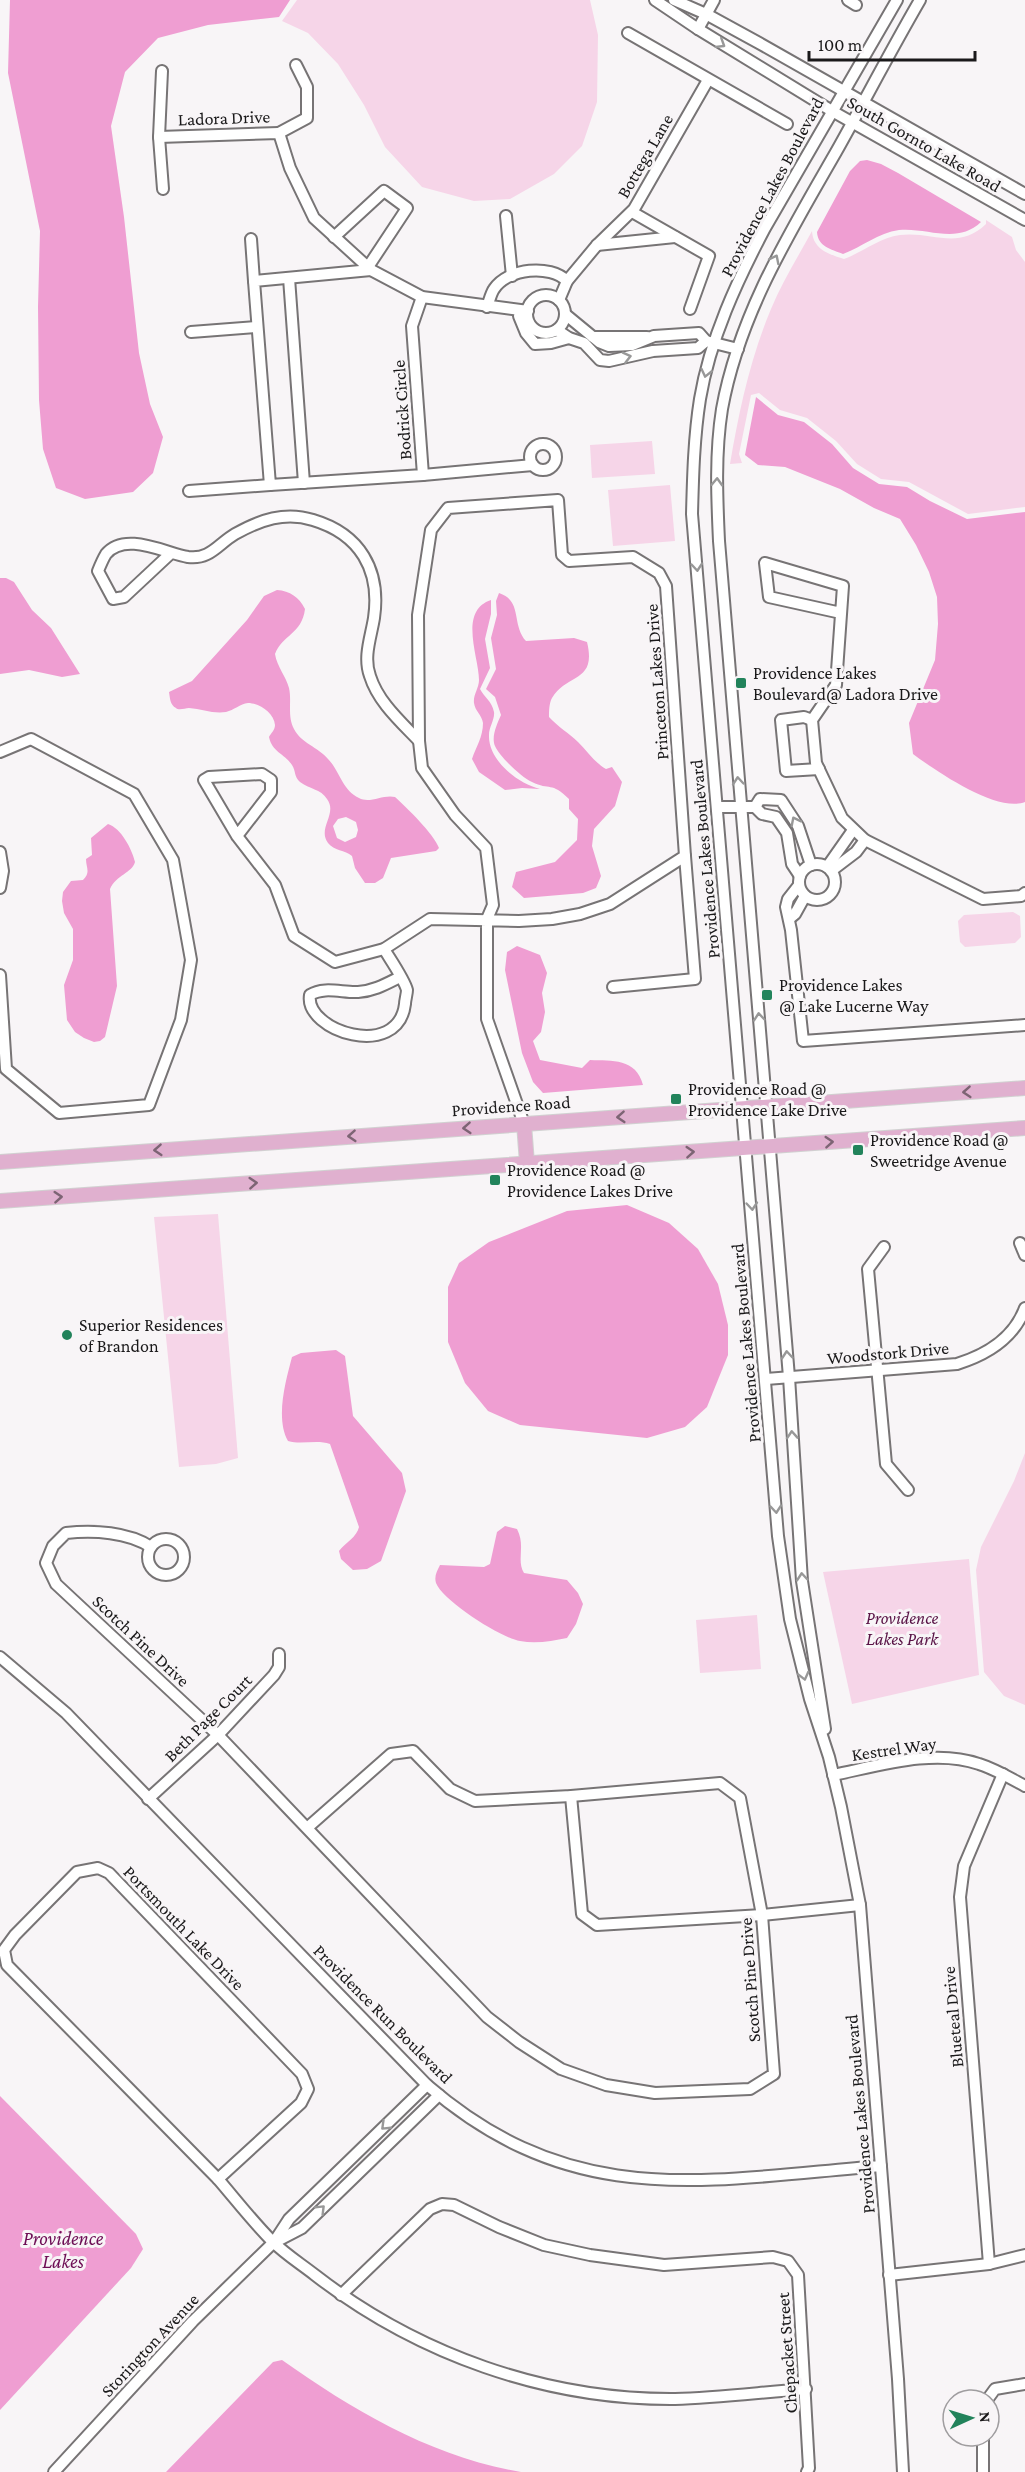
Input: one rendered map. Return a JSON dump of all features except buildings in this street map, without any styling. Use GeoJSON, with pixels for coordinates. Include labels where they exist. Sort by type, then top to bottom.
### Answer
{"type":"FeatureCollection","features":[{"type":"Feature","properties":{"kind":"main road","name":"Providence Road"},"geometry":{"type":"LineString","coordinates":[[0,1162],[1025,1088]]}},
{"type":"Feature","properties":{"kind":"main road"},"geometry":{"type":"LineString","coordinates":[[524,1124],[527,1163]]}},
{"type":"Feature","properties":{"kind":"main road"},"geometry":{"type":"LineString","coordinates":[[0,1201],[1025,1128]]}},
{"type":"Feature","properties":{"kind":"street","name":"South Gornto Lake Road"},"geometry":{"type":"LineString","coordinates":[[655,0],[698,29],[852,123],[1025,220]]}},
{"type":"Feature","properties":{"kind":"street","name":"South Gornto Lake Road"},"geometry":{"type":"LineString","coordinates":[[674,0],[706,14],[844,90],[1025,194]]}},
{"type":"Feature","properties":{"kind":"street"},"geometry":{"type":"LineString","coordinates":[[698,29],[714,0]]}},
{"type":"Feature","properties":{"kind":"street","name":"Providence Lakes Boulevard"},"geometry":{"type":"LineString","coordinates":[[897,0],[746,263],[710,341],[700,398],[693,468],[692,513],[784,1584],[807,1688],[829,1757],[860,1905],[903,2472]]}},
{"type":"Feature","properties":{"kind":"street","name":"Providence Lakes Boulevard"},"geometry":{"type":"LineString","coordinates":[[829,1757],[802,1581],[789,1377],[740,807],[717,498],[722,411],[738,349],[751,312],[775,259],[920,0]]}},
{"type":"Feature","properties":{"kind":"street"},"geometry":{"type":"LineString","coordinates":[[628,33],[787,124]]}},
{"type":"Feature","properties":{"kind":"street"},"geometry":{"type":"LineString","coordinates":[[279,133],[307,118],[307,87],[296,65]]}},
{"type":"Feature","properties":{"kind":"street"},"geometry":{"type":"LineString","coordinates":[[162,71],[159,137],[163,189]]}},
{"type":"Feature","properties":{"kind":"street","name":"Bottega Lane"},"geometry":{"type":"LineString","coordinates":[[559,300],[567,280],[597,245],[632,212],[708,80]]}},
{"type":"Feature","properties":{"kind":"street","name":"Ladora Drive"},"geometry":{"type":"LineString","coordinates":[[159,137],[279,133],[290,168],[314,218],[369,269],[422,297],[528,311]]}},
{"type":"Feature","properties":{"kind":"street"},"geometry":{"type":"LineString","coordinates":[[254,281],[369,269],[407,208],[384,191],[334,237]]}},
{"type":"Feature","properties":{"kind":"street"},"geometry":{"type":"LineString","coordinates":[[632,212],[710,256],[690,309]]}},
{"type":"Feature","properties":{"kind":"street"},"geometry":{"type":"LineString","coordinates":[[506,216],[512,276]]}},
{"type":"Feature","properties":{"kind":"street"},"geometry":{"type":"LineString","coordinates":[[597,245],[676,237]]}},
{"type":"Feature","properties":{"kind":"street"},"geometry":{"type":"LineString","coordinates":[[251,239],[270,485]]}},
{"type":"Feature","properties":{"kind":"street"},"geometry":{"type":"LineString","coordinates":[[488,307],[494,288],[512,276],[536,269],[559,272],[567,280]]}},
{"type":"Feature","properties":{"kind":"street"},"geometry":{"type":"LineString","coordinates":[[289,278],[304,483]]}},
{"type":"Feature","properties":{"kind":"street"},"geometry":{"type":"LineString","coordinates":[[565,314],[562,326],[547,334],[536,330],[529,322],[528,311],[533,301],[543,296],[559,300],[565,314],[609,346],[632,345],[650,337],[699,333],[710,341],[738,349]]}},
{"type":"Feature","properties":{"kind":"street","name":"Bodrick Circle"},"geometry":{"type":"LineString","coordinates":[[189,491],[423,475],[412,326],[422,297]]}},
{"type":"Feature","properties":{"kind":"street"},"geometry":{"type":"LineString","coordinates":[[512,309],[521,319],[531,341],[535,344],[569,338]]}},
{"type":"Feature","properties":{"kind":"street"},"geometry":{"type":"LineString","coordinates":[[191,332],[257,327]]}},
{"type":"Feature","properties":{"kind":"street"},"geometry":{"type":"LineString","coordinates":[[557,330],[569,338],[584,343],[600,360],[609,361],[654,351],[698,348],[710,341]]}},
{"type":"Feature","properties":{"kind":"street"},"geometry":{"type":"LineString","coordinates":[[423,475],[532,465]]}},
{"type":"Feature","properties":{"kind":"street","name":"Princeton Lakes Drive"},"geometry":{"type":"LineString","coordinates":[[524,1124],[487,1019],[487,919],[493,905],[486,848],[455,815],[422,768],[419,741],[418,615],[430,530],[448,508],[558,500],[562,555],[569,561],[633,556],[659,573],[666,586],[685,856]]}},
{"type":"Feature","properties":{"kind":"street"},"geometry":{"type":"LineString","coordinates":[[170,554],[124,597],[113,599],[98,570],[107,553],[121,546],[140,543],[170,554],[199,558],[214,551],[234,535],[266,520],[286,515],[313,520],[340,531],[356,545],[371,567],[375,595],[367,656],[370,677],[393,715],[419,741]]}},
{"type":"Feature","properties":{"kind":"street"},"geometry":{"type":"LineString","coordinates":[[841,613],[769,597],[765,563],[843,586],[836,685],[812,720],[816,763],[842,818],[865,840],[983,899],[1022,896],[1025,892]]}},
{"type":"Feature","properties":{"kind":"street"},"geometry":{"type":"LineString","coordinates":[[812,720],[804,717],[781,720],[786,771],[819,768]]}},
{"type":"Feature","properties":{"kind":"street"},"geometry":{"type":"LineString","coordinates":[[0,752],[30,740],[134,794],[173,860],[191,960],[181,1020],[149,1105],[59,1113],[6,1069],[0,975]]}},
{"type":"Feature","properties":{"kind":"street"},"geometry":{"type":"LineString","coordinates":[[237,836],[271,792],[271,780],[262,774],[209,777],[204,780],[237,836],[275,885],[294,936],[335,962],[384,949],[430,919],[530,921],[580,914],[610,904],[685,856],[695,979],[613,987]]}},
{"type":"Feature","properties":{"kind":"street"},"geometry":{"type":"LineString","coordinates":[[755,807],[760,799],[781,800],[798,826],[812,864]]}},
{"type":"Feature","properties":{"kind":"street"},"geometry":{"type":"LineString","coordinates":[[718,807],[755,807],[762,814],[776,817],[787,833],[792,864],[805,896],[816,901],[827,898],[835,888],[834,876],[829,869],[812,864]]}},
{"type":"Feature","properties":{"kind":"street"},"geometry":{"type":"LineString","coordinates":[[829,869],[853,830]]}},
{"type":"Feature","properties":{"kind":"street"},"geometry":{"type":"LineString","coordinates":[[829,869],[856,852],[865,840]]}},
{"type":"Feature","properties":{"kind":"street"},"geometry":{"type":"LineString","coordinates":[[0,856],[0,888]]}},
{"type":"Feature","properties":{"kind":"street"},"geometry":{"type":"LineString","coordinates":[[812,864],[788,899],[786,907],[803,1041],[1025,1025]]}},
{"type":"Feature","properties":{"kind":"street"},"geometry":{"type":"LineString","coordinates":[[789,919],[795,914],[805,896]]}},
{"type":"Feature","properties":{"kind":"street"},"geometry":{"type":"LineString","coordinates":[[384,949],[407,990],[404,1014],[389,1032],[369,1037],[333,1028],[321,1022],[309,1000],[310,995],[317,991],[375,990],[399,977]]}},
{"type":"Feature","properties":{"kind":"street"},"geometry":{"type":"LineString","coordinates":[[1020,1243],[1025,1255]]}},
{"type":"Feature","properties":{"kind":"street"},"geometry":{"type":"LineString","coordinates":[[884,1247],[868,1269],[876,1372],[886,1464],[908,1490]]}},
{"type":"Feature","properties":{"kind":"street","name":"Woodstork Drive"},"geometry":{"type":"LineString","coordinates":[[766,1379],[957,1364],[977,1358],[1010,1333],[1025,1308]]}},
{"type":"Feature","properties":{"kind":"street","name":"Scotch Pine Drive"},"geometry":{"type":"LineString","coordinates":[[151,1547],[138,1538],[86,1531],[66,1533],[54,1546],[46,1563],[56,1584],[218,1735],[487,2018],[561,2069],[606,2085],[655,2092],[750,2088],[774,2074],[762,1915],[740,1798],[720,1783],[571,1796],[475,1801],[450,1789],[413,1751],[391,1754],[307,1828]]}},
{"type":"Feature","properties":{"kind":"street","name":"Beth Page Court"},"geometry":{"type":"LineString","coordinates":[[148,1799],[218,1735],[274,1675],[279,1667],[279,1654]]}},
{"type":"Feature","properties":{"kind":"street","name":"Providence Run Boulevard"},"geometry":{"type":"LineString","coordinates":[[0,1657],[66,1713],[427,2085],[491,2131],[555,2162],[614,2176],[693,2181],[881,2166]]}},
{"type":"Feature","properties":{"kind":"street","name":"Kestrel Way"},"geometry":{"type":"LineString","coordinates":[[833,1774],[927,1758],[957,1759],[978,1763],[1025,1786]]}},
{"type":"Feature","properties":{"kind":"street","name":"Blueteal Drive"},"geometry":{"type":"LineString","coordinates":[[990,2264],[960,1897],[964,1866],[1003,1774]]}},
{"type":"Feature","properties":{"kind":"street"},"geometry":{"type":"LineString","coordinates":[[571,1796],[582,1914],[597,1925],[762,1915],[860,1905]]}},
{"type":"Feature","properties":{"kind":"street","name":"Portsmouth Lake Drive"},"geometry":{"type":"LineString","coordinates":[[218,2179],[301,2103],[308,2089],[306,2082],[302,2074],[109,1873],[98,1868],[77,1872],[9,1942],[4,1950],[7,1965],[218,2179],[274,2242],[341,2295],[385,2322],[445,2352],[479,2366],[561,2388],[675,2399],[807,2389]]}},
{"type":"Feature","properties":{"kind":"street","name":"Storington Avenue"},"geometry":{"type":"LineString","coordinates":[[54,2472],[193,2321],[274,2242],[289,2219],[427,2085]]}},
{"type":"Feature","properties":{"kind":"street","name":"Storington Avenue"},"geometry":{"type":"LineString","coordinates":[[274,2242],[302,2228],[439,2095]]}},
{"type":"Feature","properties":{"kind":"street","name":"Chepacket Street"},"geometry":{"type":"LineString","coordinates":[[341,2295],[430,2209],[441,2204],[454,2205],[499,2227],[544,2245],[590,2255],[664,2265],[773,2257],[788,2261],[798,2275],[807,2389],[809,2468],[807,2472]]}},
{"type":"Feature","properties":{"kind":"street"},"geometry":{"type":"LineString","coordinates":[[889,2275],[990,2264],[1025,2254]]}},
{"type":"Feature","properties":{"kind":"street"},"geometry":{"type":"LineString","coordinates":[[1001,2388],[1025,2384]]}},
{"type":"Feature","properties":{"kind":"street"},"geometry":{"type":"LineString","coordinates":[[982,2448],[983,2472]]}},
{"type":"Feature","properties":{"kind":"green space"},"geometry":{"type":"Polygon","coordinates":[[[297,0],[590,0],[598,35],[597,102],[582,146],[554,174],[510,199],[474,201],[422,187],[385,147],[364,105],[338,64],[308,33],[282,21],[297,0]]]}},
{"type":"Feature","properties":{"kind":"green space"},"geometry":{"type":"Polygon","coordinates":[[[986,220],[1012,237],[1016,250],[1025,262],[1025,507],[968,514],[909,482],[881,479],[857,464],[836,441],[807,418],[780,410],[759,393],[751,395],[739,454],[742,463],[730,464],[746,385],[757,347],[780,289],[812,231],[815,242],[822,250],[844,259],[885,239],[900,235],[965,237],[986,224],[986,220]]]}},
{"type":"Feature","properties":{"kind":"green space"},"geometry":{"type":"Polygon","coordinates":[[[652,441],[655,474],[592,478],[590,445],[652,441]]]}},
{"type":"Feature","properties":{"kind":"green space"},"geometry":{"type":"Polygon","coordinates":[[[670,485],[675,541],[613,546],[608,490],[670,485]]]}},
{"type":"Feature","properties":{"kind":"green space"},"geometry":{"type":"Polygon","coordinates":[[[1013,912],[1020,916],[1021,937],[1015,943],[965,947],[960,942],[958,921],[964,915],[1013,912]]]}},
{"type":"Feature","properties":{"kind":"green space"},"geometry":{"type":"Polygon","coordinates":[[[218,1214],[238,1458],[216,1464],[179,1467],[154,1217],[218,1214]]]}},
{"type":"Feature","properties":{"kind":"green space"},"geometry":{"type":"Polygon","coordinates":[[[1025,1453],[1025,1705],[1004,1696],[984,1672],[976,1570],[981,1547],[1014,1481],[1025,1453]]]}},
{"type":"Feature","properties":{"kind":"green space","name":"Providence Lakes Park"},"geometry":{"type":"Polygon","coordinates":[[[969,1559],[979,1675],[852,1704],[823,1572],[969,1559]]]}},
{"type":"Feature","properties":{"kind":"green space"},"geometry":{"type":"Polygon","coordinates":[[[757,1615],[761,1669],[700,1673],[696,1620],[757,1615]]]}},
{"type":"Feature","properties":{"kind":"water"},"geometry":{"type":"Polygon","coordinates":[[[10,0],[290,0],[279,17],[208,25],[158,38],[125,72],[111,126],[139,353],[150,404],[163,437],[153,473],[133,492],[85,499],[56,488],[43,449],[39,400],[40,231],[8,73],[10,0]]]}},
{"type":"Feature","properties":{"kind":"water"},"geometry":{"type":"Polygon","coordinates":[[[867,160],[898,173],[981,222],[972,229],[952,234],[899,230],[877,237],[843,254],[826,247],[820,241],[817,232],[850,171],[860,161],[867,160]]]}},
{"type":"Feature","properties":{"kind":"water"},"geometry":{"type":"Polygon","coordinates":[[[756,397],[778,415],[804,422],[832,444],[853,468],[879,484],[907,487],[967,519],[1025,512],[1025,802],[1013,804],[999,802],[983,796],[951,780],[913,754],[909,723],[935,660],[938,624],[937,597],[929,572],[900,519],[840,489],[785,467],[758,465],[745,455],[756,397]]]}},
{"type":"Feature","properties":{"kind":"water"},"geometry":{"type":"Polygon","coordinates":[[[0,578],[14,582],[32,610],[51,628],[80,674],[62,677],[29,670],[0,674],[0,578]]]}},
{"type":"Feature","properties":{"kind":"water"},"geometry":{"type":"Polygon","coordinates":[[[277,590],[286,592],[294,595],[305,609],[300,624],[282,642],[275,654],[289,688],[291,719],[297,734],[328,759],[353,795],[363,800],[395,797],[426,828],[439,848],[436,851],[391,858],[383,878],[375,883],[365,883],[355,868],[352,856],[333,848],[328,843],[325,832],[330,805],[322,793],[298,780],[292,765],[273,746],[269,737],[275,725],[272,716],[265,709],[248,703],[226,712],[217,712],[179,709],[171,703],[169,692],[192,681],[247,620],[264,596],[277,590]],[[346,817],[338,819],[333,826],[337,838],[345,842],[356,837],[358,830],[356,822],[346,817]]]}},
{"type":"Feature","properties":{"kind":"water"},"geometry":{"type":"Polygon","coordinates":[[[499,593],[511,601],[526,641],[574,638],[587,642],[588,665],[579,676],[565,684],[552,698],[549,717],[598,763],[606,769],[612,767],[622,782],[615,806],[594,829],[592,846],[601,876],[596,888],[583,893],[524,898],[512,887],[516,872],[555,862],[577,840],[578,819],[569,809],[569,799],[563,793],[527,779],[506,761],[495,746],[494,735],[501,715],[495,697],[486,689],[496,669],[491,638],[497,615],[496,601],[499,593]]]}},
{"type":"Feature","properties":{"kind":"water"},"geometry":{"type":"Polygon","coordinates":[[[491,600],[491,614],[485,639],[490,668],[480,689],[492,705],[494,712],[489,732],[490,744],[493,753],[513,776],[540,789],[505,790],[479,772],[472,759],[483,728],[474,703],[479,680],[473,624],[475,614],[481,606],[491,600]]]}},
{"type":"Feature","properties":{"kind":"water"},"geometry":{"type":"Polygon","coordinates":[[[108,824],[113,826],[125,840],[135,862],[131,869],[116,880],[110,889],[117,986],[105,1037],[94,1042],[75,1032],[67,1020],[64,985],[73,960],[73,929],[64,913],[62,901],[63,892],[71,881],[83,880],[85,877],[86,859],[92,855],[91,838],[108,824]]]}},
{"type":"Feature","properties":{"kind":"water"},"geometry":{"type":"Polygon","coordinates":[[[517,946],[540,955],[547,973],[542,993],[545,1012],[541,1032],[533,1041],[540,1060],[582,1068],[590,1060],[622,1063],[635,1070],[643,1085],[543,1093],[533,1082],[522,1053],[505,970],[507,952],[517,946]]]}},
{"type":"Feature","properties":{"kind":"water"},"geometry":{"type":"Polygon","coordinates":[[[627,1205],[669,1223],[698,1249],[718,1284],[728,1325],[728,1355],[707,1407],[685,1427],[647,1438],[520,1425],[488,1411],[465,1383],[448,1342],[448,1287],[459,1263],[489,1242],[567,1211],[627,1205]]]}},
{"type":"Feature","properties":{"kind":"water"},"geometry":{"type":"Polygon","coordinates":[[[336,1350],[345,1356],[353,1416],[402,1473],[406,1491],[381,1561],[367,1569],[353,1570],[341,1559],[339,1551],[359,1527],[330,1444],[288,1441],[282,1421],[283,1399],[292,1357],[301,1353],[336,1350]]]}},
{"type":"Feature","properties":{"kind":"water"},"geometry":{"type":"Polygon","coordinates":[[[505,1526],[517,1529],[520,1535],[521,1563],[524,1573],[567,1580],[578,1593],[583,1604],[576,1624],[567,1638],[532,1642],[511,1638],[487,1626],[461,1608],[441,1591],[436,1583],[440,1565],[484,1567],[490,1564],[497,1532],[505,1526]]]}},
{"type":"Feature","properties":{"kind":"water","name":"Providence Lakes"},"geometry":{"type":"Polygon","coordinates":[[[0,2096],[136,2234],[143,2249],[131,2268],[0,2410],[0,2096]]]}},
{"type":"Feature","properties":{"kind":"water"},"geometry":{"type":"Polygon","coordinates":[[[282,2360],[337,2397],[395,2430],[456,2455],[521,2472],[166,2472],[273,2362],[282,2360]]]}},
{"type":"Feature","properties":{"kind":"place","name":"Providence Lakes Boulevard@ Ladora Drive"},"geometry":{"type":"Point","coordinates":[741,683]}},
{"type":"Feature","properties":{"kind":"place","name":"Providence Lakes @ Lake Lucerne Way"},"geometry":{"type":"Point","coordinates":[767,995]}},
{"type":"Feature","properties":{"kind":"place","name":"Providence Road @ Providence Lake Drive"},"geometry":{"type":"Point","coordinates":[676,1099]}},
{"type":"Feature","properties":{"kind":"place","name":"Providence Road @ Sweetridge Avenue"},"geometry":{"type":"Point","coordinates":[858,1150]}},
{"type":"Feature","properties":{"kind":"place","name":"Providence Road @ Providence Lakes Drive"},"geometry":{"type":"Point","coordinates":[495,1180]}},
{"type":"Feature","properties":{"kind":"place","name":"Superior Residences of Brandon"},"geometry":{"type":"Point","coordinates":[67,1335]}}]}
